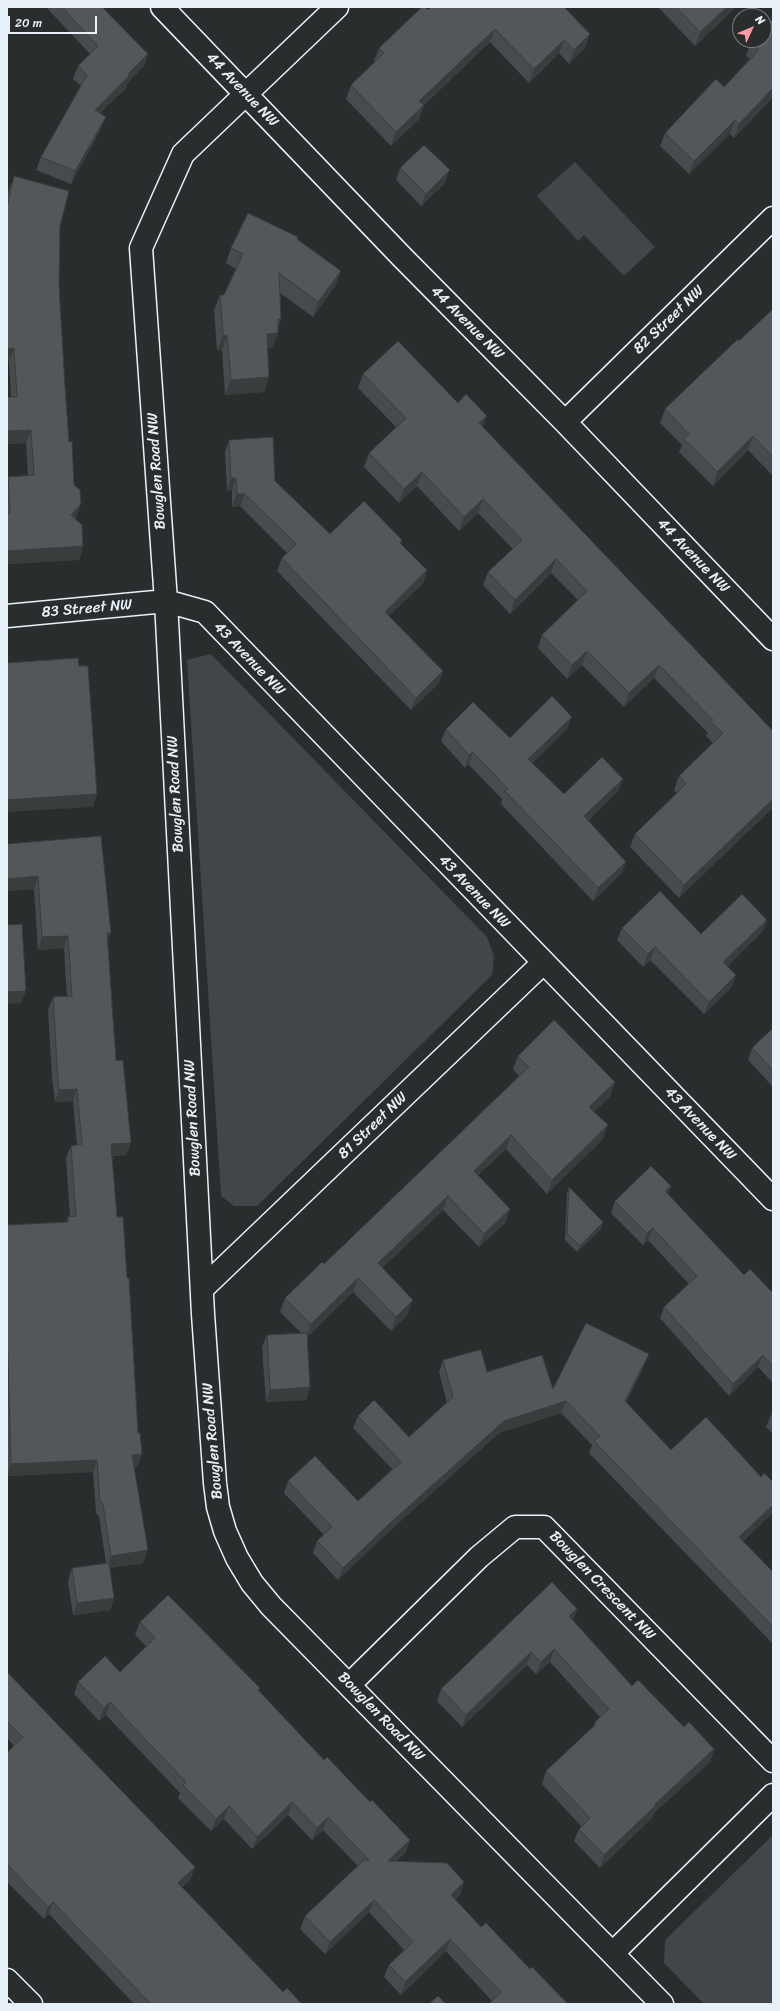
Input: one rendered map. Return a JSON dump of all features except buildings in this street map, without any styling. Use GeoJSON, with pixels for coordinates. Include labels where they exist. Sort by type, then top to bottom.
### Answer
{"type":"FeatureCollection","features":[{"type":"Feature","properties":{"kind":"street","name":"44 Avenue NW"},"geometry":{"type":"LineString","coordinates":[[162,7],[402,257],[565,422],[773,639]]}},
{"type":"Feature","properties":{"kind":"street"},"geometry":{"type":"LineString","coordinates":[[247,94],[337,7]]}},
{"type":"Feature","properties":{"kind":"street","name":"Bowglen Road NW"},"geometry":{"type":"LineString","coordinates":[[247,94],[183,154],[141,248],[166,601],[202,1289],[215,1483],[218,1507],[225,1531],[237,1558],[252,1583],[271,1606],[662,2004]]}},
{"type":"Feature","properties":{"kind":"street","name":"82 Street NW"},"geometry":{"type":"LineString","coordinates":[[565,422],[773,218]]}},
{"type":"Feature","properties":{"kind":"street","name":"83 Street NW"},"geometry":{"type":"LineString","coordinates":[[7,616],[166,601]]}},
{"type":"Feature","properties":{"kind":"street","name":"43 Avenue NW"},"geometry":{"type":"LineString","coordinates":[[166,601],[205,612],[773,1199]]}},
{"type":"Feature","properties":{"kind":"street","name":"81 Street NW"},"geometry":{"type":"LineString","coordinates":[[202,1289],[544,963]]}},
{"type":"Feature","properties":{"kind":"street","name":"Bowglen Crescent NW"},"geometry":{"type":"LineString","coordinates":[[349,1685],[479,1557],[515,1527],[544,1527],[773,1761]]}},
{"type":"Feature","properties":{"kind":"street"},"geometry":{"type":"LineString","coordinates":[[613,1953],[773,1795]]}},
{"type":"Feature","properties":{"kind":"street"},"geometry":{"type":"LineString","coordinates":[[7,1980],[31,2004]]}},
{"type":"Feature","properties":{"kind":"shaded area"},"geometry":{"type":"Polygon","coordinates":[[[575,162],[655,247],[624,276],[584,235],[578,241],[537,196],[575,162]]]}},
{"type":"Feature","properties":{"kind":"shaded area"},"geometry":{"type":"Polygon","coordinates":[[[211,654],[487,937],[494,956],[492,975],[257,1206],[234,1206],[221,1196],[187,660],[211,654]]]}},
{"type":"Feature","properties":{"kind":"shaded area"},"geometry":{"type":"Polygon","coordinates":[[[773,1835],[773,2004],[704,2004],[664,1963],[665,1940],[773,1835]]]}}]}
